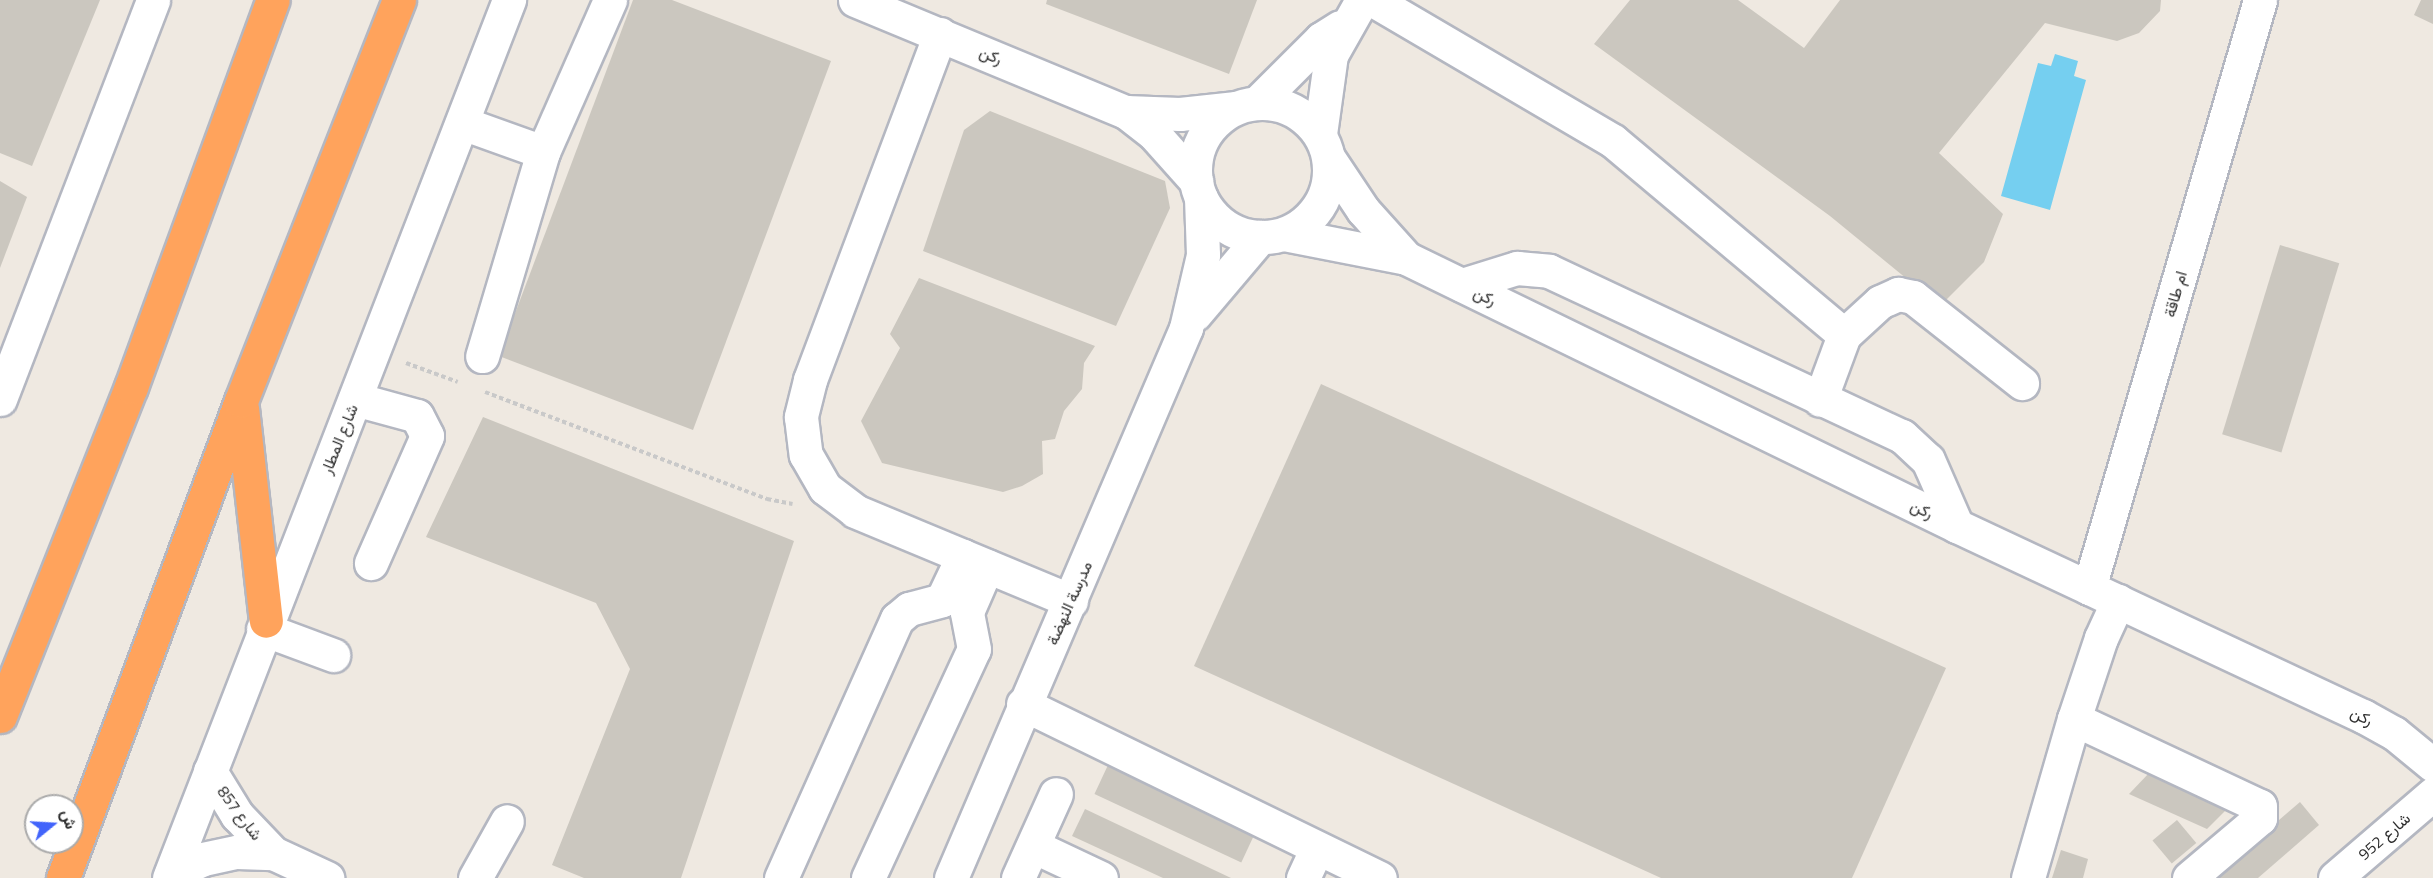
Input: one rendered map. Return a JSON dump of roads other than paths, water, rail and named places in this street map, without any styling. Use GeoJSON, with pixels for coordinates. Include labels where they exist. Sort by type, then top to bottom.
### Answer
{"type":"FeatureCollection","features":[{"type":"Feature","properties":{"kind":"highway"},"geometry":{"type":"LineString","coordinates":[[0,716],[32,641],[131,387],[273,0]]}},
{"type":"Feature","properties":{"kind":"highway"},"geometry":{"type":"LineString","coordinates":[[63,878],[241,401],[399,0]]}},
{"type":"Feature","properties":{"kind":"highway"},"geometry":{"type":"LineString","coordinates":[[241,401],[264,625]]}},
{"type":"Feature","properties":{"kind":"highway"},"geometry":{"type":"LineString","coordinates":[[0,658],[32,641]]}},
{"type":"Feature","properties":{"kind":"street"},"geometry":{"type":"LineString","coordinates":[[0,399],[153,0]]}},
{"type":"Feature","properties":{"kind":"street","name":"شارع المطار"},"geometry":{"type":"LineString","coordinates":[[170,876],[264,625],[374,352],[509,0]]}},
{"type":"Feature","properties":{"kind":"street"},"geometry":{"type":"LineString","coordinates":[[482,356],[543,152],[610,0]]}},
{"type":"Feature","properties":{"kind":"street","name":"ركن"},"geometry":{"type":"LineString","coordinates":[[855,0],[1126,112],[1162,141],[1199,190]]}},
{"type":"Feature","properties":{"kind":"street"},"geometry":{"type":"LineString","coordinates":[[1373,0],[1613,141],[1844,335]]}},
{"type":"Feature","properties":{"kind":"street","name":"ام طاقة"},"geometry":{"type":"LineString","coordinates":[[2028,878],[2074,719],[2103,595],[2260,0]]}},
{"type":"Feature","properties":{"kind":"street"},"geometry":{"type":"LineString","coordinates":[[1355,11],[1331,55],[1324,147],[1325,196],[1301,225],[1272,235],[1236,232],[1216,219],[1199,190],[1196,159],[1203,138],[1216,121],[1246,105],[1355,11]]}},
{"type":"Feature","properties":{"kind":"street"},"geometry":{"type":"LineString","coordinates":[[940,34],[810,380],[801,417],[806,455],[825,488],[855,511],[1071,601]]}},
{"type":"Feature","properties":{"kind":"street"},"geometry":{"type":"LineString","coordinates":[[1246,105],[1282,105],[1304,116],[1324,147]]}},
{"type":"Feature","properties":{"kind":"street","name":"ركن"},"geometry":{"type":"LineString","coordinates":[[1126,112],[1180,114],[1246,105]]}},
{"type":"Feature","properties":{"kind":"street"},"geometry":{"type":"LineString","coordinates":[[462,123],[543,152]]}},
{"type":"Feature","properties":{"kind":"street","name":"ركن"},"geometry":{"type":"LineString","coordinates":[[1324,147],[1364,210],[1406,258]]}},
{"type":"Feature","properties":{"kind":"street","name":"مدرسة النهضة"},"geometry":{"type":"LineString","coordinates":[[1186,328],[1203,255],[1199,190]]}},
{"type":"Feature","properties":{"kind":"street","name":"ركن"},"geometry":{"type":"LineString","coordinates":[[1272,235],[1406,258],[1957,526],[2363,716],[2394,733],[2433,765]]}},
{"type":"Feature","properties":{"kind":"street","name":"مدرسة النهضة"},"geometry":{"type":"LineString","coordinates":[[951,878],[1023,704],[1071,601],[1186,328],[1200,306],[1272,235]]}},
{"type":"Feature","properties":{"kind":"street"},"geometry":{"type":"LineString","coordinates":[[1462,285],[1517,268],[1549,272],[1820,400],[1902,436],[1928,460],[1957,526]]}},
{"type":"Feature","properties":{"kind":"street"},"geometry":{"type":"LineString","coordinates":[[1820,400],[1844,335],[1880,302],[1898,294],[1913,297],[2022,383]]}},
{"type":"Feature","properties":{"kind":"street"},"geometry":{"type":"LineString","coordinates":[[354,399],[417,416],[427,436],[371,563]]}},
{"type":"Feature","properties":{"kind":"street"},"geometry":{"type":"LineString","coordinates":[[781,878],[897,619],[909,609],[942,600],[975,561]]}},
{"type":"Feature","properties":{"kind":"street"},"geometry":{"type":"LineString","coordinates":[[868,878],[974,649],[967,612],[975,561]]}},
{"type":"Feature","properties":{"kind":"street"},"geometry":{"type":"LineString","coordinates":[[264,625],[333,655]]}},
{"type":"Feature","properties":{"kind":"street"},"geometry":{"type":"LineString","coordinates":[[1023,704],[1380,878]]}},
{"type":"Feature","properties":{"kind":"street"},"geometry":{"type":"LineString","coordinates":[[2074,719],[2260,806],[2260,818],[2189,878]]}},
{"type":"Feature","properties":{"kind":"street","name":"شارع 857"},"geometry":{"type":"LineString","coordinates":[[210,771],[237,815],[273,853],[327,878]]}},
{"type":"Feature","properties":{"kind":"street"},"geometry":{"type":"LineString","coordinates":[[1018,878],[1056,794]]}},
{"type":"Feature","properties":{"kind":"street","name":"شارع 952"},"geometry":{"type":"LineString","coordinates":[[2335,878],[2370,867],[2433,794]]}},
{"type":"Feature","properties":{"kind":"street"},"geometry":{"type":"LineString","coordinates":[[475,878],[507,821]]}},
{"type":"Feature","properties":{"kind":"street"},"geometry":{"type":"LineString","coordinates":[[1032,846],[1101,878]]}},
{"type":"Feature","properties":{"kind":"street"},"geometry":{"type":"LineString","coordinates":[[1303,878],[1317,848]]}},
{"type":"Feature","properties":{"kind":"street","name":"شارع 857"},"geometry":{"type":"LineString","coordinates":[[170,876],[203,859],[237,852],[273,853]]}},
{"type":"Feature","properties":{"kind":"water"},"geometry":{"type":"Polygon","coordinates":[[[2055,54],[2078,61],[2074,76],[2086,80],[2050,210],[2001,196],[2038,63],[2051,66],[2055,54]]]}}]}
